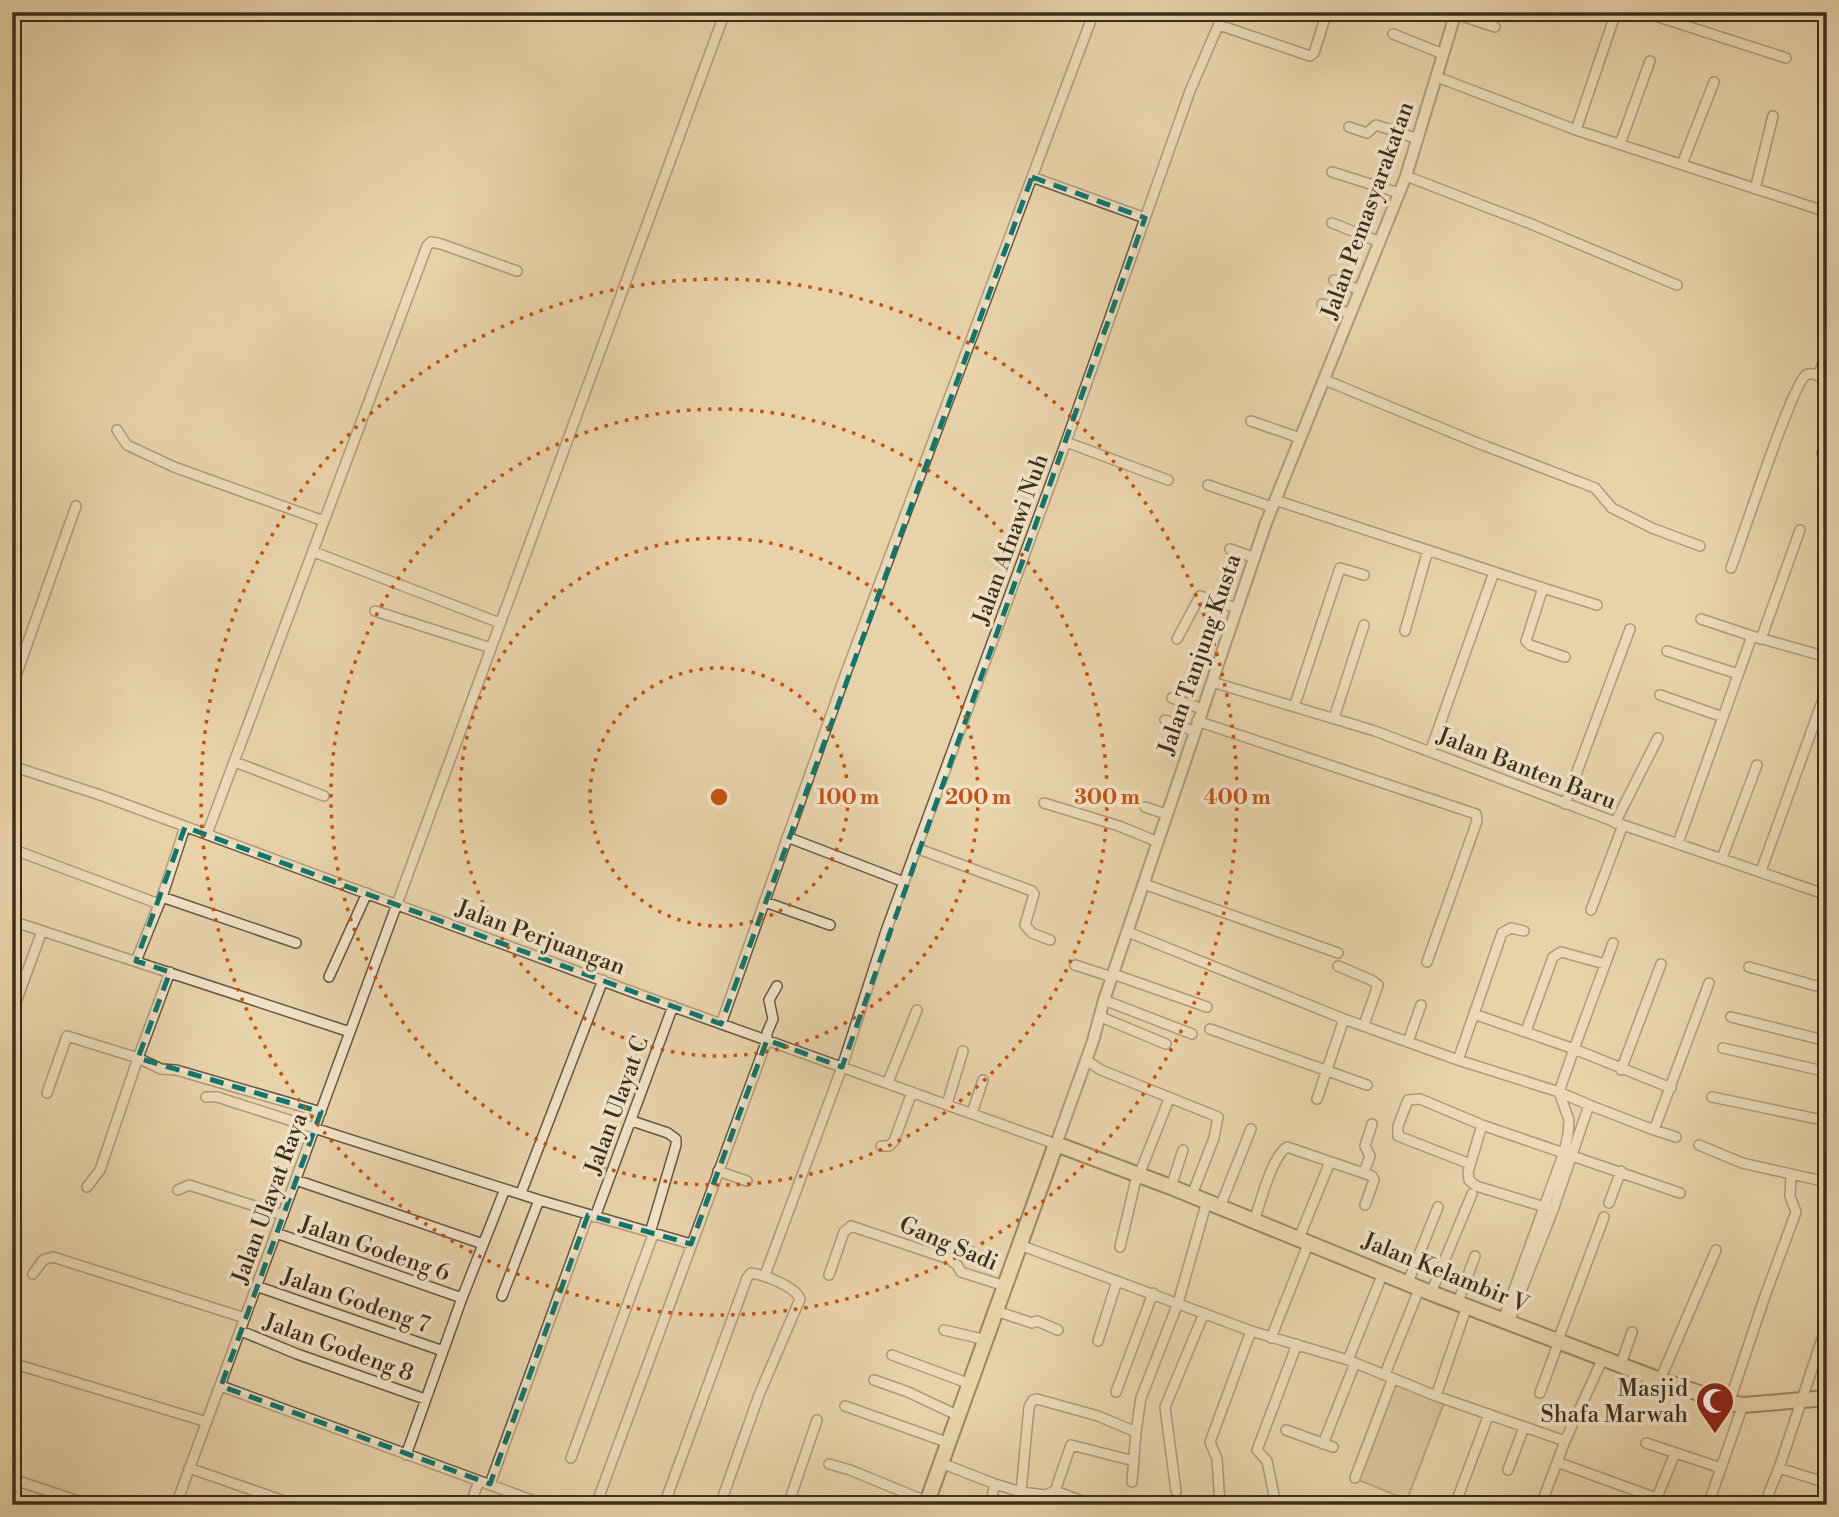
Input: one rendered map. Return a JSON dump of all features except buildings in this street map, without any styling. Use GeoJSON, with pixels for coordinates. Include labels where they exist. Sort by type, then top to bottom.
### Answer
{"type":"FeatureCollection","features":[{"type":"Feature","properties":{"kind":"main road","name":"Jalan Kelambir V"},"geometry":{"type":"LineString","coordinates":[[1056,1144],[1660,1380],[1736,1404],[1827,1398]]}},
{"type":"Feature","properties":{"kind":"main road"},"geometry":{"type":"LineString","coordinates":[[927,1503],[1056,1144]]}},
{"type":"Feature","properties":{"kind":"street","name":"Jalan Ulayat Raya"},"geometry":{"type":"LineString","coordinates":[[176,1505],[725,12]]}},
{"type":"Feature","properties":{"kind":"street"},"geometry":{"type":"LineString","coordinates":[[721,1024],[852,657],[1094,12]]}},
{"type":"Feature","properties":{"kind":"street","name":"Jalan Afnawi Nuh"},"geometry":{"type":"LineString","coordinates":[[765,1275],[842,1067],[916,848],[1066,442],[1190,91],[1224,12]]}},
{"type":"Feature","properties":{"kind":"street"},"geometry":{"type":"LineString","coordinates":[[1576,130],[1616,12]]}},
{"type":"Feature","properties":{"kind":"street"},"geometry":{"type":"LineString","coordinates":[[1643,12],[1786,58]]}},
{"type":"Feature","properties":{"kind":"street"},"geometry":{"type":"LineString","coordinates":[[1219,25],[1310,56],[1314,53],[1325,13]]}},
{"type":"Feature","properties":{"kind":"street"},"geometry":{"type":"LineString","coordinates":[[1456,13],[1495,27]]}},
{"type":"Feature","properties":{"kind":"street","name":"Jalan Pemasyarakatan"},"geometry":{"type":"LineString","coordinates":[[1325,380],[1406,176],[1456,13]]}},
{"type":"Feature","properties":{"kind":"street"},"geometry":{"type":"LineString","coordinates":[[1393,34],[1443,54]]}},
{"type":"Feature","properties":{"kind":"street"},"geometry":{"type":"LineString","coordinates":[[1620,144],[1650,61]]}},
{"type":"Feature","properties":{"kind":"street"},"geometry":{"type":"LineString","coordinates":[[1437,77],[1576,130],[1827,212]]}},
{"type":"Feature","properties":{"kind":"street"},"geometry":{"type":"LineString","coordinates":[[1682,164],[1714,82]]}},
{"type":"Feature","properties":{"kind":"street"},"geometry":{"type":"LineString","coordinates":[[1755,189],[1773,116]]}},
{"type":"Feature","properties":{"kind":"street"},"geometry":{"type":"LineString","coordinates":[[1349,127],[1367,133],[1376,125],[1418,139]]}},
{"type":"Feature","properties":{"kind":"street"},"geometry":{"type":"LineString","coordinates":[[1332,172],[1399,193]]}},
{"type":"Feature","properties":{"kind":"street"},"geometry":{"type":"LineString","coordinates":[[1406,176],[1531,224],[1677,285]]}},
{"type":"Feature","properties":{"kind":"street"},"geometry":{"type":"LineString","coordinates":[[1032,177],[1145,218]]}},
{"type":"Feature","properties":{"kind":"street"},"geometry":{"type":"LineString","coordinates":[[1332,223],[1380,242]]}},
{"type":"Feature","properties":{"kind":"street"},"geometry":{"type":"LineString","coordinates":[[207,834],[429,243],[441,244],[517,271]]}},
{"type":"Feature","properties":{"kind":"street"},"geometry":{"type":"LineString","coordinates":[[1334,280],[1360,290]]}},
{"type":"Feature","properties":{"kind":"street"},"geometry":{"type":"LineString","coordinates":[[1322,304],[1350,314]]}},
{"type":"Feature","properties":{"kind":"street"},"geometry":{"type":"LineString","coordinates":[[1731,568],[1786,413],[1807,375],[1819,376],[1827,352]]}},
{"type":"Feature","properties":{"kind":"street"},"geometry":{"type":"LineString","coordinates":[[1325,380],[1595,488],[1612,508],[1652,528],[1700,546]]}},
{"type":"Feature","properties":{"kind":"street","name":"Jalan Tanjung Kusta"},"geometry":{"type":"LineString","coordinates":[[1056,1144],[1273,504],[1325,380]]}},
{"type":"Feature","properties":{"kind":"street"},"geometry":{"type":"LineString","coordinates":[[1251,421],[1300,438]]}},
{"type":"Feature","properties":{"kind":"street"},"geometry":{"type":"LineString","coordinates":[[117,429],[132,448],[174,467],[324,521]]}},
{"type":"Feature","properties":{"kind":"street"},"geometry":{"type":"LineString","coordinates":[[1066,442],[1168,480]]}},
{"type":"Feature","properties":{"kind":"street"},"geometry":{"type":"LineString","coordinates":[[1208,485],[1428,550],[1597,605]]}},
{"type":"Feature","properties":{"kind":"street"},"geometry":{"type":"LineString","coordinates":[[12,687],[76,506]]}},
{"type":"Feature","properties":{"kind":"street"},"geometry":{"type":"LineString","coordinates":[[1678,843],[1738,674],[1756,638],[1800,530]]}},
{"type":"Feature","properties":{"kind":"street"},"geometry":{"type":"LineString","coordinates":[[1230,549],[1255,558]]}},
{"type":"Feature","properties":{"kind":"street"},"geometry":{"type":"LineString","coordinates":[[1405,631],[1428,550]]}},
{"type":"Feature","properties":{"kind":"street"},"geometry":{"type":"LineString","coordinates":[[314,552],[500,623]]}},
{"type":"Feature","properties":{"kind":"street"},"geometry":{"type":"LineString","coordinates":[[1294,707],[1337,567],[1364,575]]}},
{"type":"Feature","properties":{"kind":"street"},"geometry":{"type":"LineString","coordinates":[[1430,752],[1494,572]]}},
{"type":"Feature","properties":{"kind":"street"},"geometry":{"type":"LineString","coordinates":[[1543,588],[1526,641],[1530,645],[1565,657]]}},
{"type":"Feature","properties":{"kind":"street"},"geometry":{"type":"LineString","coordinates":[[1177,639],[1200,596],[1237,608]]}},
{"type":"Feature","properties":{"kind":"street"},"geometry":{"type":"LineString","coordinates":[[375,611],[491,648]]}},
{"type":"Feature","properties":{"kind":"street"},"geometry":{"type":"LineString","coordinates":[[1701,620],[1827,657]]}},
{"type":"Feature","properties":{"kind":"street"},"geometry":{"type":"LineString","coordinates":[[1334,718],[1364,625]]}},
{"type":"Feature","properties":{"kind":"street"},"geometry":{"type":"LineString","coordinates":[[1565,804],[1630,629]]}},
{"type":"Feature","properties":{"kind":"street"},"geometry":{"type":"LineString","coordinates":[[1667,651],[1738,674]]}},
{"type":"Feature","properties":{"kind":"street","name":"Jalan Banten Baru"},"geometry":{"type":"LineString","coordinates":[[1212,681],[1334,718],[1619,824],[1827,895]]}},
{"type":"Feature","properties":{"kind":"street"},"geometry":{"type":"LineString","coordinates":[[1761,871],[1827,688]]}},
{"type":"Feature","properties":{"kind":"street"},"geometry":{"type":"LineString","coordinates":[[1660,695],[1723,717]]}},
{"type":"Feature","properties":{"kind":"street"},"geometry":{"type":"LineString","coordinates":[[1172,698],[1202,709]]}},
{"type":"Feature","properties":{"kind":"street"},"geometry":{"type":"LineString","coordinates":[[1165,720],[1196,726],[1476,814],[1477,821],[1427,962]]}},
{"type":"Feature","properties":{"kind":"street"},"geometry":{"type":"LineString","coordinates":[[1591,910],[1619,824],[1658,738]]}},
{"type":"Feature","properties":{"kind":"street"},"geometry":{"type":"LineString","coordinates":[[235,762],[324,796]]}},
{"type":"Feature","properties":{"kind":"street"},"geometry":{"type":"LineString","coordinates":[[1722,858],[1757,765]]}},
{"type":"Feature","properties":{"kind":"street","name":"Jalan Perjuangan"},"geometry":{"type":"LineString","coordinates":[[12,766],[207,834],[721,1024],[1056,1144]]}},
{"type":"Feature","properties":{"kind":"street"},"geometry":{"type":"LineString","coordinates":[[1044,803],[1119,826],[1157,842]]}},
{"type":"Feature","properties":{"kind":"street"},"geometry":{"type":"LineString","coordinates":[[1145,807],[1166,814]]}},
{"type":"Feature","properties":{"kind":"street"},"geometry":{"type":"LineString","coordinates":[[136,961],[185,827]]}},
{"type":"Feature","properties":{"kind":"street"},"geometry":{"type":"LineString","coordinates":[[788,837],[904,882]]}},
{"type":"Feature","properties":{"kind":"street"},"geometry":{"type":"LineString","coordinates":[[916,848],[1032,891],[1034,894],[1025,925],[1032,933],[1050,940]]}},
{"type":"Feature","properties":{"kind":"street"},"geometry":{"type":"LineString","coordinates":[[12,849],[160,901],[296,943]]}},
{"type":"Feature","properties":{"kind":"street"},"geometry":{"type":"LineString","coordinates":[[1143,884],[1338,953]]}},
{"type":"Feature","properties":{"kind":"street"},"geometry":{"type":"LineString","coordinates":[[329,976],[367,893]]}},
{"type":"Feature","properties":{"kind":"street"},"geometry":{"type":"LineString","coordinates":[[765,902],[831,925]]}},
{"type":"Feature","properties":{"kind":"street"},"geometry":{"type":"LineString","coordinates":[[12,921],[350,1032]]}},
{"type":"Feature","properties":{"kind":"street"},"geometry":{"type":"LineString","coordinates":[[1458,1060],[1503,933],[1506,929],[1515,928],[1524,931]]}},
{"type":"Feature","properties":{"kind":"street"},"geometry":{"type":"LineString","coordinates":[[12,1013],[42,931]]}},
{"type":"Feature","properties":{"kind":"street"},"geometry":{"type":"LineString","coordinates":[[1128,932],[1344,1019],[1458,1060],[1559,1092],[1676,1137]]}},
{"type":"Feature","properties":{"kind":"street"},"geometry":{"type":"LineString","coordinates":[[1569,1154],[1569,1120],[1559,1092],[1613,943]]}},
{"type":"Feature","properties":{"kind":"street"},"geometry":{"type":"LineString","coordinates":[[1527,1031],[1553,957],[1561,952],[1605,964]]}},
{"type":"Feature","properties":{"kind":"street"},"geometry":{"type":"LineString","coordinates":[[1621,1070],[1661,964]]}},
{"type":"Feature","properties":{"kind":"street"},"geometry":{"type":"LineString","coordinates":[[1075,965],[1207,1007]]}},
{"type":"Feature","properties":{"kind":"street"},"geometry":{"type":"LineString","coordinates":[[1338,967],[1371,979],[1378,985],[1364,1025]]}},
{"type":"Feature","properties":{"kind":"street"},"geometry":{"type":"LineString","coordinates":[[1749,967],[1827,989]]}},
{"type":"Feature","properties":{"kind":"street"},"geometry":{"type":"LineString","coordinates":[[88,1187],[100,1170],[170,972]]}},
{"type":"Feature","properties":{"kind":"street"},"geometry":{"type":"LineString","coordinates":[[521,1193],[603,980]]}},
{"type":"Feature","properties":{"kind":"street"},"geometry":{"type":"LineString","coordinates":[[1654,1130],[1709,983]]}},
{"type":"Feature","properties":{"kind":"street"},"geometry":{"type":"LineString","coordinates":[[596,1505],[767,1040],[772,1019],[769,1000],[777,986]]}},
{"type":"Feature","properties":{"kind":"street"},"geometry":{"type":"LineString","coordinates":[[1104,1000],[1192,1034]]}},
{"type":"Feature","properties":{"kind":"street"},"geometry":{"type":"LineString","coordinates":[[1408,1042],[1421,1005]]}},
{"type":"Feature","properties":{"kind":"street","name":"Jalan Ulayat C"},"geometry":{"type":"LineString","coordinates":[[490,1485],[592,1216],[632,1121],[673,1006]]}},
{"type":"Feature","properties":{"kind":"street"},"geometry":{"type":"LineString","coordinates":[[888,1082],[917,1010]]}},
{"type":"Feature","properties":{"kind":"street"},"geometry":{"type":"LineString","coordinates":[[1474,1014],[1527,1031],[1671,1088]]}},
{"type":"Feature","properties":{"kind":"street"},"geometry":{"type":"LineString","coordinates":[[1101,1017],[1166,1044]]}},
{"type":"Feature","properties":{"kind":"street"},"geometry":{"type":"LineString","coordinates":[[1731,1017],[1827,1041]]}},
{"type":"Feature","properties":{"kind":"street"},"geometry":{"type":"LineString","coordinates":[[1317,1099],[1344,1019]]}},
{"type":"Feature","properties":{"kind":"street"},"geometry":{"type":"LineString","coordinates":[[1210,1029],[1367,1085]]}},
{"type":"Feature","properties":{"kind":"street"},"geometry":{"type":"LineString","coordinates":[[47,1093],[67,1036],[138,1058],[161,1069],[176,1070],[321,1112]]}},
{"type":"Feature","properties":{"kind":"street"},"geometry":{"type":"LineString","coordinates":[[1723,1048],[1827,1072]]}},
{"type":"Feature","properties":{"kind":"street"},"geometry":{"type":"LineString","coordinates":[[947,1104],[963,1051]]}},
{"type":"Feature","properties":{"kind":"street"},"geometry":{"type":"LineString","coordinates":[[1086,1060],[1101,1070],[1219,1119],[1192,1195]]}},
{"type":"Feature","properties":{"kind":"street"},"geometry":{"type":"LineString","coordinates":[[972,1113],[983,1080]]}},
{"type":"Feature","properties":{"kind":"street"},"geometry":{"type":"LineString","coordinates":[[881,1146],[889,1146],[894,1142],[912,1092]]}},
{"type":"Feature","properties":{"kind":"street"},"geometry":{"type":"LineString","coordinates":[[206,1097],[216,1097],[539,1200],[691,1244]]}},
{"type":"Feature","properties":{"kind":"street"},"geometry":{"type":"LineString","coordinates":[[1712,1097],[1827,1121]]}},
{"type":"Feature","properties":{"kind":"street"},"geometry":{"type":"LineString","coordinates":[[1120,1247],[1138,1175],[1169,1098]]}},
{"type":"Feature","properties":{"kind":"street"},"geometry":{"type":"LineString","coordinates":[[1470,1164],[1401,1139],[1397,1133],[1398,1126],[1408,1100],[1412,1098],[1680,1193]]}},
{"type":"Feature","properties":{"kind":"street"},"geometry":{"type":"LineString","coordinates":[[1506,1321],[1590,1105]]}},
{"type":"Feature","properties":{"kind":"street"},"geometry":{"type":"LineString","coordinates":[[1569,1120],[1585,1120]]}},
{"type":"Feature","properties":{"kind":"street"},"geometry":{"type":"LineString","coordinates":[[571,1458],[651,1234],[676,1144],[676,1139],[668,1133],[632,1121]]}},
{"type":"Feature","properties":{"kind":"street"},"geometry":{"type":"LineString","coordinates":[[1364,1172],[1370,1156],[1365,1146],[1372,1124]]}},
{"type":"Feature","properties":{"kind":"street"},"geometry":{"type":"LineString","coordinates":[[1482,1125],[1467,1176],[1469,1180],[1476,1186],[1549,1208]]}},
{"type":"Feature","properties":{"kind":"street"},"geometry":{"type":"LineString","coordinates":[[1132,1482],[1141,1398],[1213,1204],[1251,1129]]}},
{"type":"Feature","properties":{"kind":"street"},"geometry":{"type":"LineString","coordinates":[[1699,1145],[1742,1163],[1827,1182]]}},
{"type":"Feature","properties":{"kind":"street"},"geometry":{"type":"LineString","coordinates":[[1254,1222],[1271,1173],[1283,1149],[1292,1148],[1364,1172],[1374,1178],[1365,1205]]}},
{"type":"Feature","properties":{"kind":"street"},"geometry":{"type":"LineString","coordinates":[[1171,1187],[1183,1150]]}},
{"type":"Feature","properties":{"kind":"street"},"geometry":{"type":"LineString","coordinates":[[1271,1338],[1330,1162]]}},
{"type":"Feature","properties":{"kind":"street"},"geometry":{"type":"LineString","coordinates":[[718,1171],[747,1181]]}},
{"type":"Feature","properties":{"kind":"street"},"geometry":{"type":"LineString","coordinates":[[1609,1203],[1621,1171]]}},
{"type":"Feature","properties":{"kind":"street"},"geometry":{"type":"LineString","coordinates":[[1708,1505],[1721,1468],[1765,1296],[1796,1212],[1790,1196],[1791,1176]]}},
{"type":"Feature","properties":{"kind":"street"},"geometry":{"type":"LineString","coordinates":[[296,1180],[483,1244]]}},
{"type":"Feature","properties":{"kind":"street"},"geometry":{"type":"LineString","coordinates":[[178,1190],[189,1185],[283,1215]]}},
{"type":"Feature","properties":{"kind":"street"},"geometry":{"type":"LineString","coordinates":[[406,1455],[462,1298],[505,1189]]}},
{"type":"Feature","properties":{"kind":"street"},"geometry":{"type":"LineString","coordinates":[[1420,1287],[1472,1194]]}},
{"type":"Feature","properties":{"kind":"street"},"geometry":{"type":"LineString","coordinates":[[502,1296],[539,1200]]}},
{"type":"Feature","properties":{"kind":"street"},"geometry":{"type":"LineString","coordinates":[[1355,1478],[1420,1287],[1438,1207]]}},
{"type":"Feature","properties":{"kind":"street"},"geometry":{"type":"LineString","coordinates":[[1540,1393],[1605,1217]]}},
{"type":"Feature","properties":{"kind":"street","name":"Gang Sadi"},"geometry":{"type":"LineString","coordinates":[[829,1275],[844,1232],[851,1226],[949,1259],[961,1272],[1005,1286]]}},
{"type":"Feature","properties":{"kind":"street","name":"Jalan Godeng 6"},"geometry":{"type":"LineString","coordinates":[[276,1233],[462,1298]]}},
{"type":"Feature","properties":{"kind":"street"},"geometry":{"type":"LineString","coordinates":[[1020,1245],[1271,1338],[1352,1361],[1436,1396],[1565,1441]]}},
{"type":"Feature","properties":{"kind":"street"},"geometry":{"type":"LineString","coordinates":[[1660,1380],[1716,1250]]}},
{"type":"Feature","properties":{"kind":"street"},"geometry":{"type":"LineString","coordinates":[[1436,1396],[1475,1256]]}},
{"type":"Feature","properties":{"kind":"street"},"geometry":{"type":"LineString","coordinates":[[33,1274],[43,1260],[53,1257],[245,1318]]}},
{"type":"Feature","properties":{"kind":"street"},"geometry":{"type":"LineString","coordinates":[[1286,1430],[1328,1445],[1352,1361],[1383,1273]]}},
{"type":"Feature","properties":{"kind":"street"},"geometry":{"type":"LineString","coordinates":[[664,1505],[748,1275],[765,1275],[797,1292],[800,1299],[759,1395],[720,1505]]}},
{"type":"Feature","properties":{"kind":"street"},"geometry":{"type":"LineString","coordinates":[[1098,1341],[1117,1281]]}},
{"type":"Feature","properties":{"kind":"street","name":"Jalan Godeng 7"},"geometry":{"type":"LineString","coordinates":[[256,1286],[443,1351]]}},
{"type":"Feature","properties":{"kind":"street"},"geometry":{"type":"LineString","coordinates":[[1116,1392],[1153,1293]]}},
{"type":"Feature","properties":{"kind":"street"},"geometry":{"type":"LineString","coordinates":[[996,1311],[1033,1323],[1037,1321],[1058,1330]]}},
{"type":"Feature","properties":{"kind":"street"},"geometry":{"type":"LineString","coordinates":[[1176,1491],[1165,1407],[1204,1313]]}},
{"type":"Feature","properties":{"kind":"street"},"geometry":{"type":"LineString","coordinates":[[1764,1505],[1827,1324]]}},
{"type":"Feature","properties":{"kind":"street"},"geometry":{"type":"LineString","coordinates":[[944,1330],[986,1340]]}},
{"type":"Feature","properties":{"kind":"street","name":"Jalan Godeng 8"},"geometry":{"type":"LineString","coordinates":[[241,1331],[297,1354],[425,1399]]}},
{"type":"Feature","properties":{"kind":"street"},"geometry":{"type":"LineString","coordinates":[[1220,1505],[1217,1459],[1210,1442],[1251,1331]]}},
{"type":"Feature","properties":{"kind":"street"},"geometry":{"type":"LineString","coordinates":[[1620,1364],[1632,1332]]}},
{"type":"Feature","properties":{"kind":"street"},"geometry":{"type":"LineString","coordinates":[[1276,1505],[1268,1461],[1257,1450],[1297,1345]]}},
{"type":"Feature","properties":{"kind":"street"},"geometry":{"type":"LineString","coordinates":[[891,1355],[970,1384]]}},
{"type":"Feature","properties":{"kind":"street"},"geometry":{"type":"LineString","coordinates":[[1541,1505],[1565,1441],[1603,1358]]}},
{"type":"Feature","properties":{"kind":"street"},"geometry":{"type":"LineString","coordinates":[[12,1363],[207,1422]]}},
{"type":"Feature","properties":{"kind":"street"},"geometry":{"type":"LineString","coordinates":[[874,1380],[908,1392],[958,1416]]}},
{"type":"Feature","properties":{"kind":"street"},"geometry":{"type":"LineString","coordinates":[[221,1386],[479,1480],[527,1502],[545,1505]]}},
{"type":"Feature","properties":{"kind":"street"},"geometry":{"type":"LineString","coordinates":[[1021,1492],[1028,1413],[1033,1400],[1045,1400],[1098,1416],[1136,1432]]}},
{"type":"Feature","properties":{"kind":"street"},"geometry":{"type":"LineString","coordinates":[[845,1406],[949,1443]]}},
{"type":"Feature","properties":{"kind":"street"},"geometry":{"type":"LineString","coordinates":[[1455,1505],[1489,1414]]}},
{"type":"Feature","properties":{"kind":"street"},"geometry":{"type":"LineString","coordinates":[[788,1505],[817,1420]]}},
{"type":"Feature","properties":{"kind":"street"},"geometry":{"type":"LineString","coordinates":[[1508,1471],[1524,1427]]}},
{"type":"Feature","properties":{"kind":"street"},"geometry":{"type":"LineString","coordinates":[[1646,1443],[1721,1468]]}},
{"type":"Feature","properties":{"kind":"street"},"geometry":{"type":"LineString","coordinates":[[942,1463],[1045,1500],[1055,1491],[1071,1445],[1134,1461]]}},
{"type":"Feature","properties":{"kind":"street"},"geometry":{"type":"LineString","coordinates":[[1557,1462],[1655,1502],[1675,1453]]}},
{"type":"Feature","properties":{"kind":"street"},"geometry":{"type":"LineString","coordinates":[[829,1464],[850,1470],[927,1503]]}},
{"type":"Feature","properties":{"kind":"street"},"geometry":{"type":"LineString","coordinates":[[189,1468],[296,1505]]}},
{"type":"Feature","properties":{"kind":"street"},"geometry":{"type":"LineString","coordinates":[[1779,1468],[1827,1483]]}},
{"type":"Feature","properties":{"kind":"street"},"geometry":{"type":"LineString","coordinates":[[12,1479],[90,1505]]}},
{"type":"Feature","properties":{"kind":"street"},"geometry":{"type":"LineString","coordinates":[[470,1505],[479,1480]]}},
{"type":"Feature","properties":{"kind":"street"},"geometry":{"type":"LineString","coordinates":[[990,1505],[995,1484]]}},
{"type":"Feature","properties":{"kind":"street"},"geometry":{"type":"LineString","coordinates":[[1055,1491],[1093,1505]]}},
{"type":"Feature","properties":{"kind":"highlighted area"},"geometry":{"type":"Polygon","coordinates":[[[1032,177],[1145,218],[842,1067],[767,1040],[691,1244],[588,1215],[490,1484],[221,1386],[321,1112],[138,1058],[170,972],[136,961],[185,827],[721,1024],[1032,177]]]}},
{"type":"Feature","properties":{"kind":"shaded area"},"geometry":{"type":"Polygon","coordinates":[[[1396,1375],[1447,1395],[1405,1505],[1393,1505],[1396,1495],[1356,1479],[1396,1375]]]}},
{"type":"Feature","properties":{"kind":"place","name":"Masjid Shafa Marwah"},"geometry":{"type":"Point","coordinates":[1715,1435]}}]}
